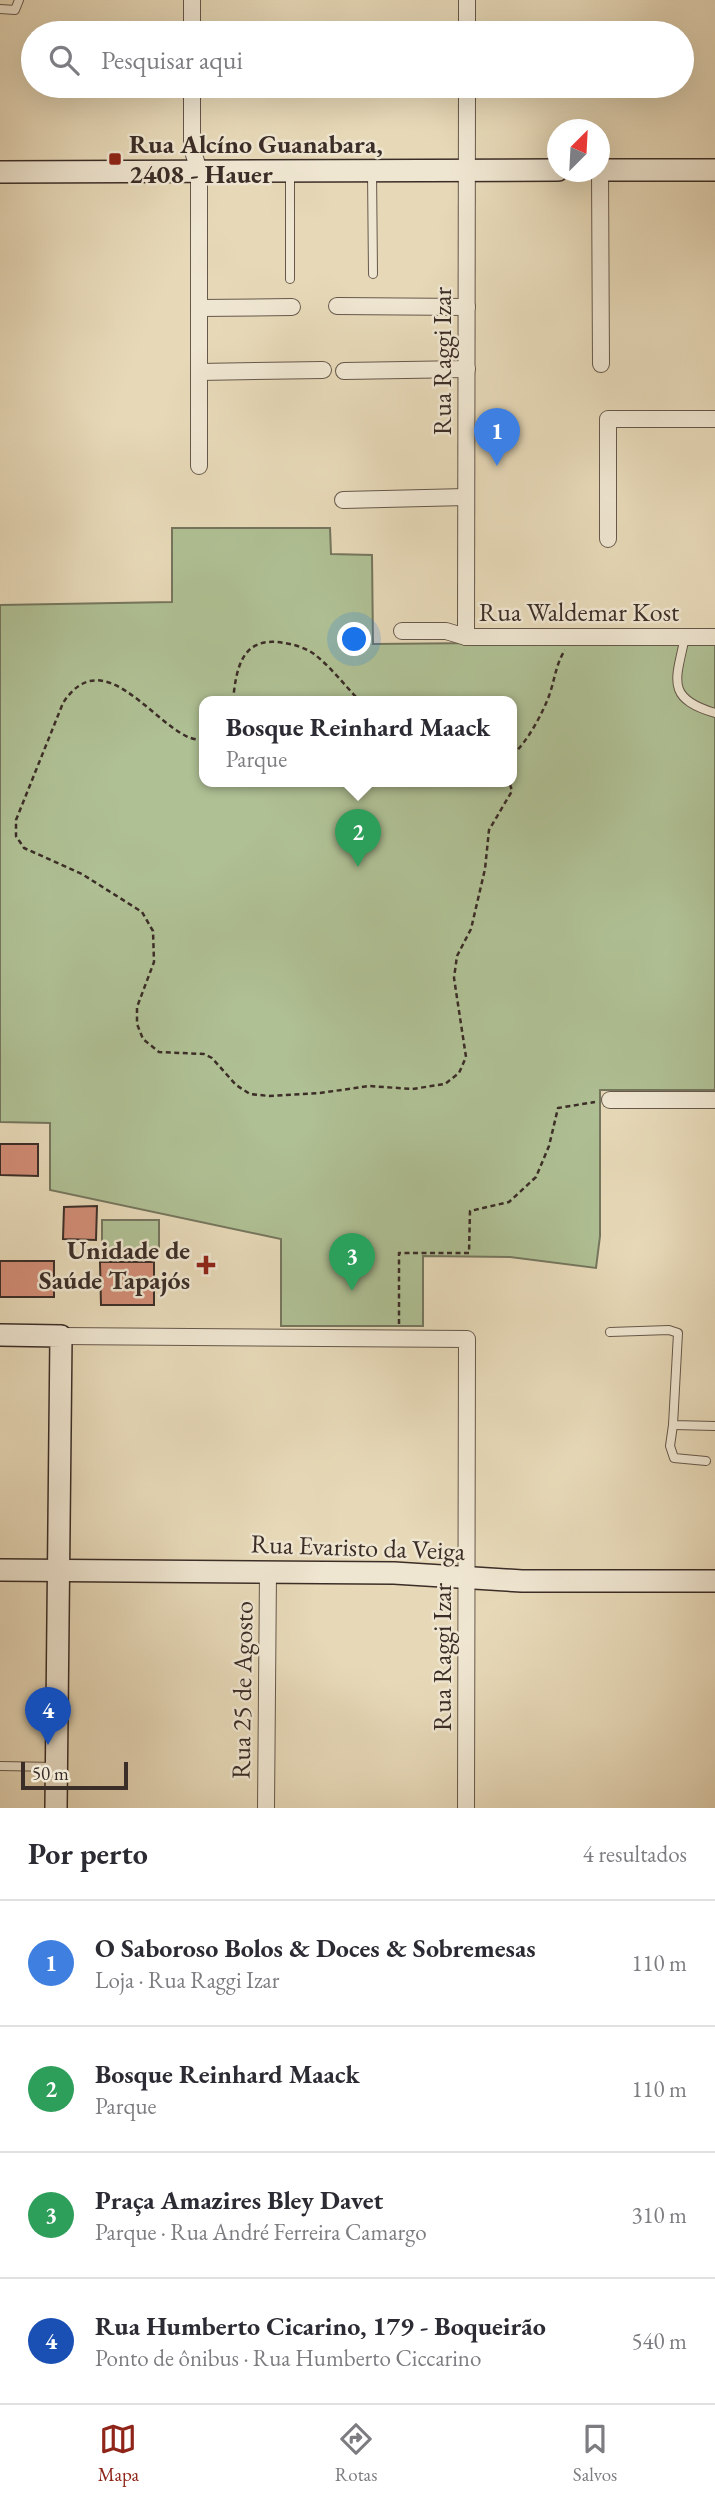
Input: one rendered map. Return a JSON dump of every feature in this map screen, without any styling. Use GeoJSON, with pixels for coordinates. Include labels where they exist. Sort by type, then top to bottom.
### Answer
{"type":"FeatureCollection","features":[{"type":"Feature","properties":{"kind":"street"},"geometry":{"type":"LineString","coordinates":[[192,0],[192,21]]}},
{"type":"Feature","properties":{"kind":"street"},"geometry":{"type":"LineString","coordinates":[[467,0],[467,21]]}},
{"type":"Feature","properties":{"kind":"street"},"geometry":{"type":"LineString","coordinates":[[192,98],[192,148],[199,171],[199,466]]}},
{"type":"Feature","properties":{"kind":"street","name":"Rua Raggi Izar"},"geometry":{"type":"LineString","coordinates":[[466,637],[467,98]]}},
{"type":"Feature","properties":{"kind":"street"},"geometry":{"type":"LineString","coordinates":[[0,172],[547,170]]}},
{"type":"Feature","properties":{"kind":"street"},"geometry":{"type":"LineString","coordinates":[[610,170],[715,170]]}},
{"type":"Feature","properties":{"kind":"street"},"geometry":{"type":"LineString","coordinates":[[600,182],[601,364]]}},
{"type":"Feature","properties":{"kind":"street"},"geometry":{"type":"LineString","coordinates":[[337,306],[467,307]]}},
{"type":"Feature","properties":{"kind":"street"},"geometry":{"type":"LineString","coordinates":[[199,308],[292,307]]}},
{"type":"Feature","properties":{"kind":"street"},"geometry":{"type":"LineString","coordinates":[[344,370],[467,369]]}},
{"type":"Feature","properties":{"kind":"street"},"geometry":{"type":"LineString","coordinates":[[199,372],[323,370]]}},
{"type":"Feature","properties":{"kind":"street"},"geometry":{"type":"LineString","coordinates":[[608,539],[608,419],[715,419]]}},
{"type":"Feature","properties":{"kind":"street"},"geometry":{"type":"LineString","coordinates":[[344,500],[466,497]]}},
{"type":"Feature","properties":{"kind":"street","name":"Rua Waldemar Kost"},"geometry":{"type":"LineString","coordinates":[[402,631],[446,631],[466,637],[715,637]]}},
{"type":"Feature","properties":{"kind":"street"},"geometry":{"type":"LineString","coordinates":[[610,1100],[715,1100]]}},
{"type":"Feature","properties":{"kind":"street"},"geometry":{"type":"LineString","coordinates":[[0,1335],[399,1338]]}},
{"type":"Feature","properties":{"kind":"street"},"geometry":{"type":"LineString","coordinates":[[56,1808],[61,1336]]}},
{"type":"Feature","properties":{"kind":"street","name":"Rua Raggi Izar"},"geometry":{"type":"LineString","coordinates":[[399,1338],[467,1339],[466,1808]]}},
{"type":"Feature","properties":{"kind":"street","name":"Rua Evaristo da Veiga"},"geometry":{"type":"LineString","coordinates":[[0,1570],[394,1573],[547,1582],[715,1581]]}},
{"type":"Feature","properties":{"kind":"street","name":"Rua 25 de Agosto"},"geometry":{"type":"LineString","coordinates":[[266,1808],[268,1572]]}},
{"type":"Feature","properties":{"kind":"lane"},"geometry":{"type":"LineString","coordinates":[[0,9],[15,10],[19,0]]}},
{"type":"Feature","properties":{"kind":"lane"},"geometry":{"type":"LineString","coordinates":[[290,171],[290,279]]}},
{"type":"Feature","properties":{"kind":"lane"},"geometry":{"type":"LineString","coordinates":[[372,171],[373,274]]}},
{"type":"Feature","properties":{"kind":"lane"},"geometry":{"type":"LineString","coordinates":[[685,637],[678,690],[690,705],[715,713]]}},
{"type":"Feature","properties":{"kind":"lane"},"geometry":{"type":"LineString","coordinates":[[610,1332],[669,1330],[678,1334],[671,1454],[674,1458],[706,1461]]}},
{"type":"Feature","properties":{"kind":"lane"},"geometry":{"type":"LineString","coordinates":[[673,1425],[715,1426]]}},
{"type":"Feature","properties":{"kind":"lane"},"geometry":{"type":"LineString","coordinates":[[0,1766],[56,1767]]}},
{"type":"Feature","properties":{"kind":"path"},"geometry":{"type":"LineString","coordinates":[[234,696],[236,671],[246,651],[260,642],[272,640],[293,644],[313,653],[355,696]]}},
{"type":"Feature","properties":{"kind":"path"},"geometry":{"type":"LineString","coordinates":[[517,749],[550,694],[559,659],[568,646]]}},
{"type":"Feature","properties":{"kind":"path"},"geometry":{"type":"LineString","coordinates":[[199,740],[175,729],[139,700],[114,685],[101,681],[85,681],[72,689],[62,703],[16,820],[16,836],[24,848],[82,874],[142,912],[153,931],[154,962],[137,1007],[137,1024],[143,1039],[159,1052],[204,1054],[212,1058],[236,1085],[250,1094],[268,1096],[320,1093],[369,1086],[412,1089],[445,1084],[459,1073],[466,1057],[454,978],[457,956],[471,929],[485,869],[489,830],[512,791],[511,787]]}},
{"type":"Feature","properties":{"kind":"path"},"geometry":{"type":"LineString","coordinates":[[399,1338],[399,1253],[469,1253],[470,1211],[509,1202],[536,1177],[550,1146],[558,1108],[610,1100]]}},
{"type":"Feature","properties":{"kind":"green space"},"geometry":{"type":"Polygon","coordinates":[[[172,528],[330,528],[331,554],[372,555],[373,644],[715,641],[715,1090],[600,1090],[600,1236],[596,1268],[510,1257],[423,1256],[423,1326],[281,1326],[281,1239],[50,1190],[50,1123],[0,1122],[0,605],[172,602],[172,528]]]}},
{"type":"Feature","properties":{"kind":"green space"},"geometry":{"type":"Polygon","coordinates":[[[102,1220],[159,1220],[159,1250],[102,1250],[102,1220]]]}},
{"type":"Feature","properties":{"kind":"building"},"geometry":{"type":"Polygon","coordinates":[[[0,1144],[38,1144],[38,1176],[0,1175],[0,1144]]]}},
{"type":"Feature","properties":{"kind":"building"},"geometry":{"type":"Polygon","coordinates":[[[97,1206],[96,1240],[63,1239],[64,1207],[97,1206]]]}},
{"type":"Feature","properties":{"kind":"building"},"geometry":{"type":"Polygon","coordinates":[[[0,1261],[54,1261],[54,1297],[0,1297],[0,1261]]]}},
{"type":"Feature","properties":{"kind":"building"},"geometry":{"type":"Polygon","coordinates":[[[100,1262],[154,1262],[154,1305],[101,1305],[100,1262]]]}},
{"type":"Feature","properties":{"kind":"place","name":"Rua Alcíno Guanabara, 2408 - Hauer"},"geometry":{"type":"Point","coordinates":[115,159]}},
{"type":"Feature","properties":{"kind":"place","name":"O Saboroso Bolos & Doces & Sobremesas"},"geometry":{"type":"Point","coordinates":[497,466]}},
{"type":"Feature","properties":{"kind":"place","name":"Bosque Reinhard Maack"},"geometry":{"type":"Point","coordinates":[358,867]}},
{"type":"Feature","properties":{"kind":"place","name":"Unidade de Saúde Tapajós"},"geometry":{"type":"Point","coordinates":[206,1265]}},
{"type":"Feature","properties":{"kind":"place","name":"Praça Amazires Bley Davet"},"geometry":{"type":"Point","coordinates":[352,1291]}},
{"type":"Feature","properties":{"kind":"place","name":"Rua Humberto Cicarino, 179 - Boqueirão"},"geometry":{"type":"Point","coordinates":[48,1745]}}]}
